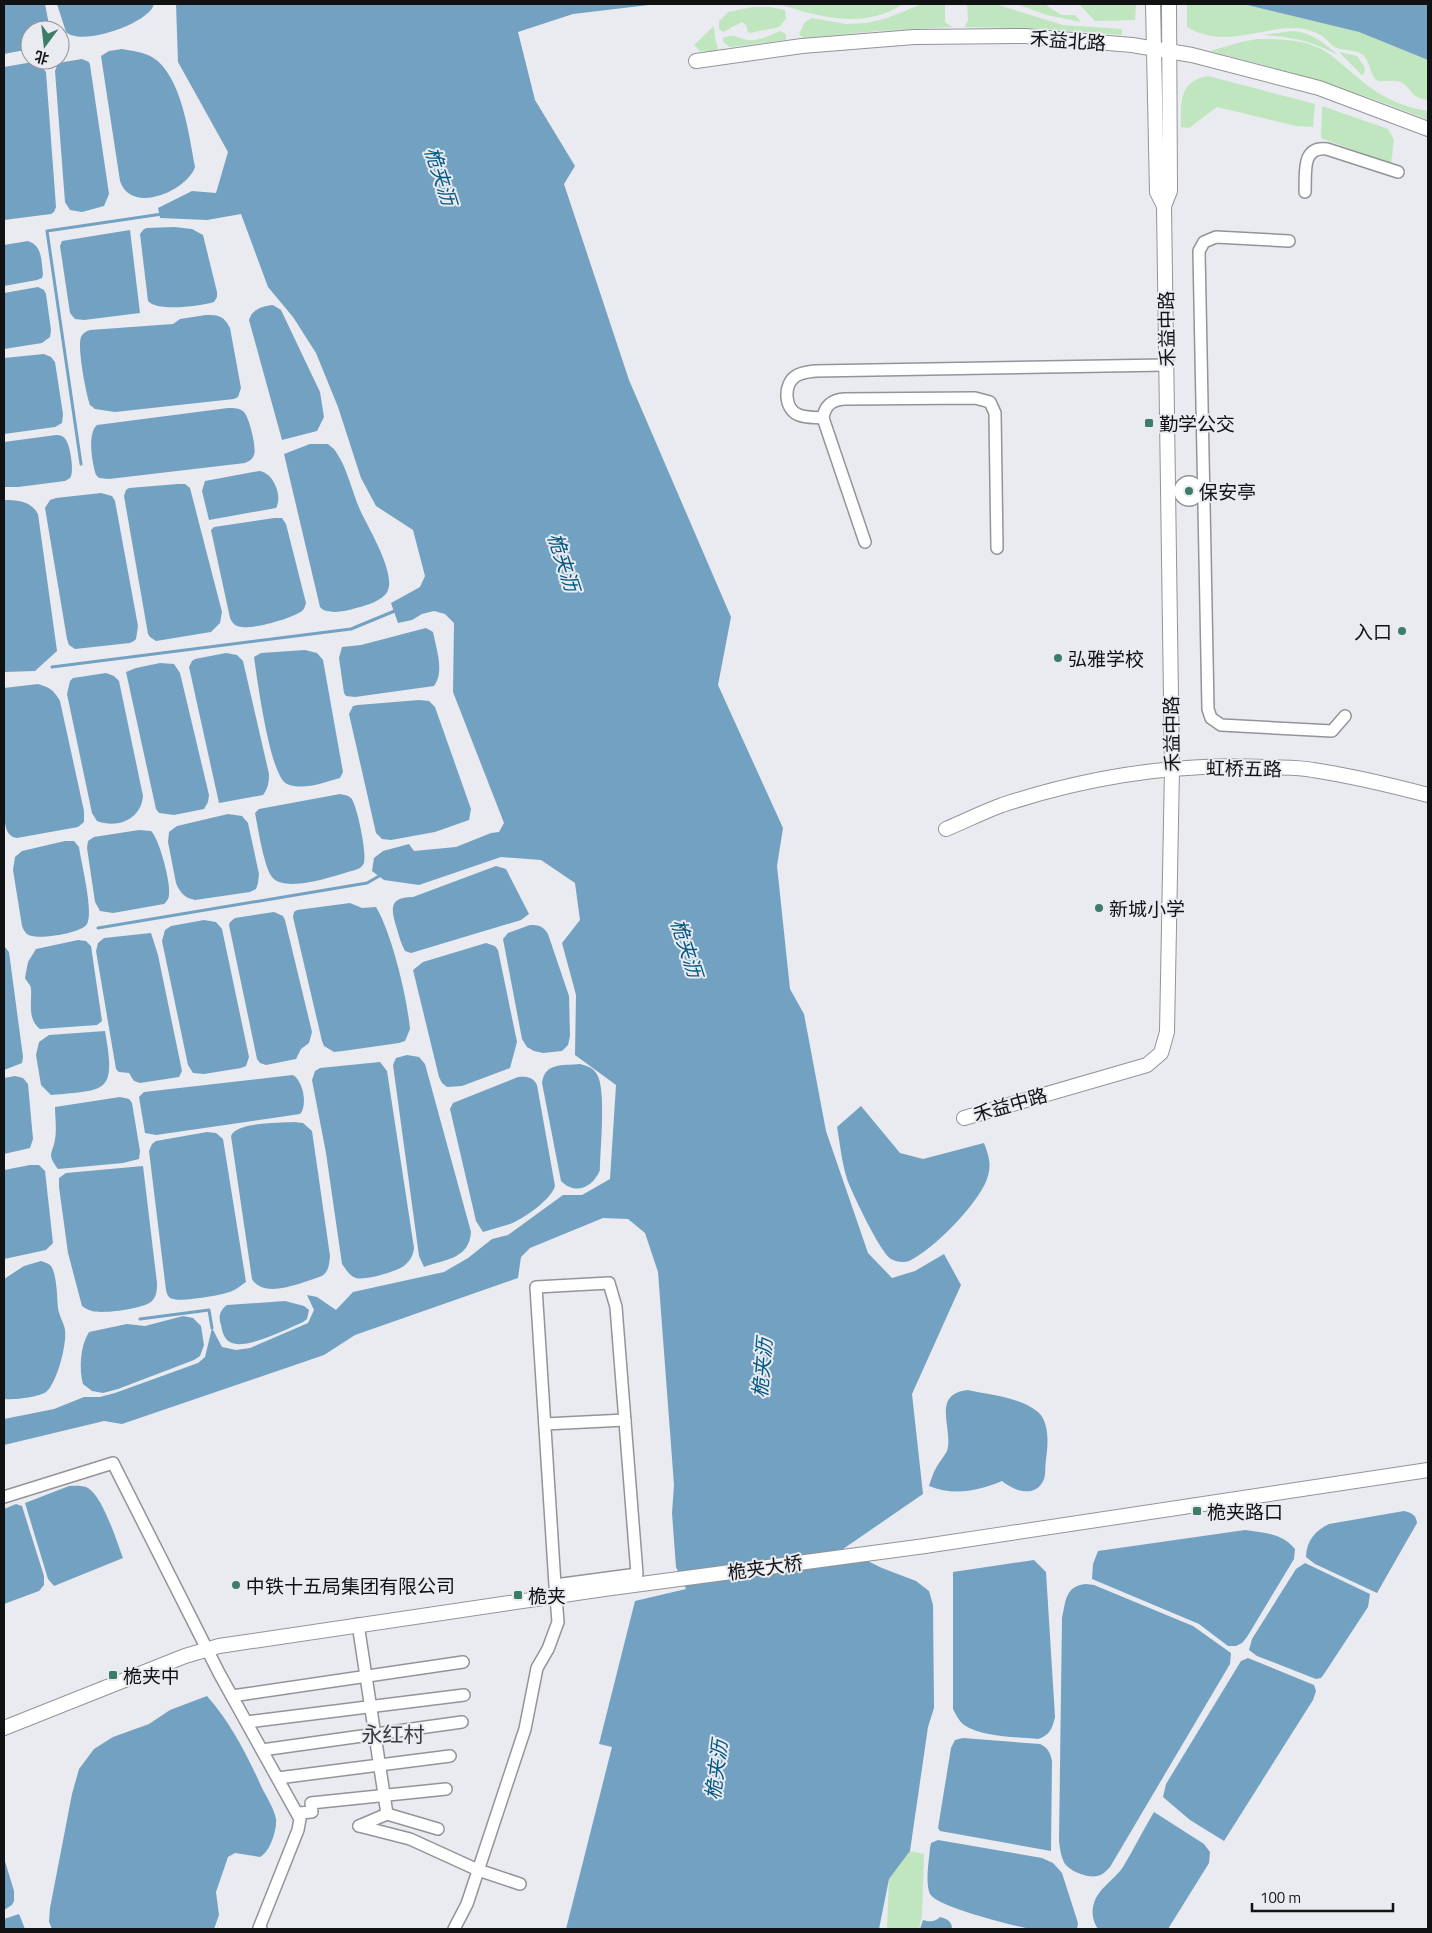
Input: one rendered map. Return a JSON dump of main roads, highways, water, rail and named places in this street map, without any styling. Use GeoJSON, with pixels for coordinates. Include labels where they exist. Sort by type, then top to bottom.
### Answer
{"type":"FeatureCollection","features":[{"type":"Feature","properties":{"kind":"water"},"geometry":{"type":"Polygon","coordinates":[[[4,4],[45,4],[48,20],[20,20],[20,51],[4,54],[4,4]]]}},
{"type":"Feature","properties":{"kind":"water"},"geometry":{"type":"Polygon","coordinates":[[[57,4],[154,4],[150,11],[141,18],[114,31],[99,35],[74,36],[70,34],[70,20],[62,20],[57,4]]]}},
{"type":"Feature","properties":{"kind":"water","name":"桅夹沥"},"geometry":{"type":"Polygon","coordinates":[[[176,4],[657,4],[573,14],[518,32],[535,100],[575,166],[564,184],[629,380],[731,617],[718,685],[783,828],[777,866],[790,989],[804,1014],[826,1131],[868,1253],[892,1278],[915,1271],[944,1254],[961,1285],[912,1394],[923,1494],[843,1549],[882,1568],[916,1581],[929,1591],[933,1605],[934,1708],[928,1727],[910,1851],[889,1879],[879,1929],[566,1929],[612,1747],[599,1744],[635,1601],[686,1589],[676,1567],[672,1513],[674,1485],[658,1272],[645,1233],[628,1219],[603,1218],[530,1248],[521,1257],[518,1278],[355,1335],[324,1355],[122,1424],[104,1421],[4,1445],[4,1419],[54,1409],[84,1397],[100,1397],[115,1393],[198,1363],[205,1357],[212,1328],[222,1347],[236,1350],[250,1348],[308,1323],[314,1310],[307,1295],[317,1297],[336,1310],[353,1292],[444,1272],[468,1258],[492,1239],[508,1235],[563,1195],[582,1195],[610,1179],[616,1085],[575,1055],[576,995],[562,943],[580,920],[575,883],[541,860],[501,857],[419,885],[384,880],[372,871],[374,858],[383,851],[409,844],[414,851],[456,847],[491,833],[499,832],[504,823],[453,692],[454,623],[445,614],[434,611],[422,614],[412,620],[398,623],[391,603],[420,587],[425,576],[413,530],[376,506],[361,478],[338,407],[316,353],[293,317],[268,287],[241,214],[207,220],[160,218],[158,208],[192,191],[216,193],[228,152],[178,62],[176,4]]]}},
{"type":"Feature","properties":{"kind":"water"},"geometry":{"type":"Polygon","coordinates":[[[1243,4],[1428,4],[1428,60],[1359,32],[1243,4]]]}},
{"type":"Feature","properties":{"kind":"water"},"geometry":{"type":"Polygon","coordinates":[[[122,49],[149,55],[162,66],[171,77],[187,123],[195,167],[190,176],[181,184],[159,196],[135,197],[126,191],[120,181],[101,56],[109,51],[122,49]]]}},
{"type":"Feature","properties":{"kind":"water"},"geometry":{"type":"Polygon","coordinates":[[[82,59],[89,62],[90,65],[109,194],[104,206],[82,212],[70,210],[65,202],[55,71],[70,70],[70,61],[82,59]]]}},
{"type":"Feature","properties":{"kind":"water"},"geometry":{"type":"Polygon","coordinates":[[[20,64],[20,70],[44,70],[46,72],[56,207],[51,214],[4,220],[4,67],[20,64]]]}},
{"type":"Feature","properties":{"kind":"water"},"geometry":{"type":"Polygon","coordinates":[[[174,227],[192,229],[203,235],[217,292],[214,302],[169,307],[153,304],[148,301],[140,234],[147,228],[174,227]]]}},
{"type":"Feature","properties":{"kind":"water"},"geometry":{"type":"Polygon","coordinates":[[[130,230],[140,313],[84,320],[75,319],[70,313],[60,246],[62,241],[130,230]]]}},
{"type":"Feature","properties":{"kind":"water"},"geometry":{"type":"Polygon","coordinates":[[[28,241],[33,243],[39,250],[42,278],[4,286],[4,245],[28,241]]]}},
{"type":"Feature","properties":{"kind":"water"},"geometry":{"type":"Polygon","coordinates":[[[38,287],[44,290],[46,294],[51,330],[50,337],[42,343],[4,349],[4,293],[38,287]]]}},
{"type":"Feature","properties":{"kind":"water"},"geometry":{"type":"Polygon","coordinates":[[[273,305],[281,310],[320,392],[324,417],[317,431],[282,440],[249,320],[255,311],[262,307],[273,305]]]}},
{"type":"Feature","properties":{"kind":"water"},"geometry":{"type":"Polygon","coordinates":[[[206,315],[221,317],[230,328],[241,388],[238,397],[234,399],[115,412],[95,409],[90,405],[84,381],[80,350],[81,337],[85,332],[90,330],[173,324],[180,319],[206,315]]]}},
{"type":"Feature","properties":{"kind":"water"},"geometry":{"type":"Polygon","coordinates":[[[44,354],[51,357],[55,362],[63,414],[62,423],[55,427],[4,434],[4,358],[44,354]]]}},
{"type":"Feature","properties":{"kind":"water"},"geometry":{"type":"Polygon","coordinates":[[[237,408],[244,412],[248,420],[255,451],[248,462],[109,479],[99,478],[96,475],[91,441],[92,434],[97,425],[237,408]]]}},
{"type":"Feature","properties":{"kind":"water"},"geometry":{"type":"Polygon","coordinates":[[[56,435],[64,438],[69,447],[72,469],[70,478],[65,481],[4,487],[4,442],[56,435]]]}},
{"type":"Feature","properties":{"kind":"water"},"geometry":{"type":"Polygon","coordinates":[[[310,444],[328,444],[335,451],[344,466],[358,505],[385,562],[389,582],[388,590],[377,601],[337,612],[325,611],[320,607],[284,454],[310,444]]]}},
{"type":"Feature","properties":{"kind":"water"},"geometry":{"type":"Polygon","coordinates":[[[259,471],[269,476],[275,485],[278,497],[276,508],[209,520],[202,491],[205,481],[259,471]]]}},
{"type":"Feature","properties":{"kind":"water"},"geometry":{"type":"Polygon","coordinates":[[[185,484],[190,488],[222,612],[220,623],[211,632],[156,641],[148,634],[124,496],[129,488],[185,484]]]}},
{"type":"Feature","properties":{"kind":"water"},"geometry":{"type":"Polygon","coordinates":[[[101,493],[112,496],[115,501],[138,626],[136,639],[130,643],[75,649],[69,645],[67,639],[45,508],[50,500],[56,498],[101,493]]]}},
{"type":"Feature","properties":{"kind":"water"},"geometry":{"type":"Polygon","coordinates":[[[4,500],[28,504],[38,514],[57,651],[35,671],[4,672],[4,500]]]}},
{"type":"Feature","properties":{"kind":"water"},"geometry":{"type":"Polygon","coordinates":[[[282,518],[286,524],[306,603],[305,607],[299,613],[274,622],[248,627],[238,626],[230,618],[211,530],[214,527],[282,518]]]}},
{"type":"Feature","properties":{"kind":"water"},"geometry":{"type":"Polygon","coordinates":[[[426,628],[433,632],[439,660],[439,674],[434,686],[355,697],[346,696],[339,658],[342,647],[361,645],[426,628]]]}},
{"type":"Feature","properties":{"kind":"water"},"geometry":{"type":"Polygon","coordinates":[[[305,650],[317,653],[323,660],[343,772],[340,778],[300,787],[287,784],[281,777],[275,764],[265,726],[254,657],[261,653],[305,650]]]}},
{"type":"Feature","properties":{"kind":"water"},"geometry":{"type":"Polygon","coordinates":[[[226,653],[237,655],[243,661],[269,777],[263,795],[219,803],[189,667],[195,659],[226,653]]]}},
{"type":"Feature","properties":{"kind":"water"},"geometry":{"type":"Polygon","coordinates":[[[160,663],[174,664],[180,673],[209,795],[204,809],[174,815],[159,813],[156,809],[126,672],[160,663]]]}},
{"type":"Feature","properties":{"kind":"water"},"geometry":{"type":"Polygon","coordinates":[[[106,673],[114,676],[119,681],[143,796],[138,811],[133,816],[120,823],[113,824],[97,821],[92,813],[67,694],[70,681],[73,678],[106,673]]]}},
{"type":"Feature","properties":{"kind":"water"},"geometry":{"type":"Polygon","coordinates":[[[38,684],[51,690],[60,701],[84,811],[84,822],[78,827],[17,838],[9,833],[4,818],[4,688],[38,684]]]}},
{"type":"Feature","properties":{"kind":"water"},"geometry":{"type":"Polygon","coordinates":[[[419,700],[429,701],[435,707],[471,809],[469,820],[435,832],[391,840],[382,839],[376,833],[349,714],[353,706],[358,705],[419,700]]]}},
{"type":"Feature","properties":{"kind":"water"},"geometry":{"type":"Polygon","coordinates":[[[340,794],[351,798],[356,809],[365,858],[362,866],[356,870],[336,876],[299,884],[279,882],[272,877],[264,856],[255,813],[259,809],[340,794]]]}},
{"type":"Feature","properties":{"kind":"water"},"geometry":{"type":"Polygon","coordinates":[[[228,814],[242,816],[248,823],[259,874],[256,889],[250,892],[195,900],[188,898],[181,892],[176,883],[168,842],[169,832],[177,826],[228,814]]]}},
{"type":"Feature","properties":{"kind":"water"},"geometry":{"type":"Polygon","coordinates":[[[139,830],[151,831],[157,842],[168,880],[168,899],[164,904],[113,913],[100,911],[95,902],[87,848],[88,841],[94,837],[139,830]]]}},
{"type":"Feature","properties":{"kind":"water"},"geometry":{"type":"Polygon","coordinates":[[[65,841],[74,841],[79,847],[88,899],[89,918],[87,924],[78,930],[61,934],[44,937],[30,935],[22,926],[13,870],[15,857],[22,851],[65,841]]]}},
{"type":"Feature","properties":{"kind":"water"},"geometry":{"type":"Polygon","coordinates":[[[496,866],[506,869],[529,914],[521,920],[411,953],[405,951],[393,916],[395,902],[496,866]]]}},
{"type":"Feature","properties":{"kind":"water"},"geometry":{"type":"Polygon","coordinates":[[[350,903],[362,908],[376,907],[382,919],[398,966],[410,1029],[405,1041],[399,1043],[334,1052],[324,1046],[322,1041],[293,917],[294,912],[297,910],[350,903]]]}},
{"type":"Feature","properties":{"kind":"water"},"geometry":{"type":"Polygon","coordinates":[[[274,912],[283,916],[285,920],[312,1032],[309,1043],[301,1049],[296,1059],[266,1065],[260,1063],[257,1059],[229,925],[235,918],[274,912]]]}},
{"type":"Feature","properties":{"kind":"water"},"geometry":{"type":"Polygon","coordinates":[[[204,920],[216,922],[222,929],[249,1057],[246,1066],[241,1068],[204,1074],[193,1073],[188,1065],[162,941],[165,930],[171,926],[204,920]]]}},
{"type":"Feature","properties":{"kind":"water"},"geometry":{"type":"Polygon","coordinates":[[[530,925],[540,926],[548,934],[569,996],[570,1036],[568,1045],[562,1051],[543,1053],[534,1051],[527,1047],[522,1039],[503,939],[508,933],[530,925]]]}},
{"type":"Feature","properties":{"kind":"water"},"geometry":{"type":"Polygon","coordinates":[[[151,933],[158,955],[182,1071],[179,1077],[140,1083],[134,1081],[129,1073],[119,1072],[116,1069],[96,951],[98,943],[104,938],[151,933]]]}},
{"type":"Feature","properties":{"kind":"water"},"geometry":{"type":"Polygon","coordinates":[[[78,940],[86,941],[91,946],[102,1021],[97,1025],[40,1029],[33,1020],[31,988],[25,978],[28,962],[36,949],[78,940]]]}},
{"type":"Feature","properties":{"kind":"water"},"geometry":{"type":"Polygon","coordinates":[[[486,943],[495,946],[498,950],[517,1042],[510,1068],[462,1086],[447,1087],[439,1077],[413,970],[423,962],[486,943]]]}},
{"type":"Feature","properties":{"kind":"water"},"geometry":{"type":"Polygon","coordinates":[[[4,946],[9,952],[23,1057],[22,1063],[4,1070],[4,946]]]}},
{"type":"Feature","properties":{"kind":"water"},"geometry":{"type":"Polygon","coordinates":[[[105,1031],[109,1066],[108,1077],[104,1084],[96,1089],[85,1092],[51,1095],[41,1085],[36,1055],[39,1042],[49,1035],[105,1031]]]}},
{"type":"Feature","properties":{"kind":"water"},"geometry":{"type":"Polygon","coordinates":[[[407,1055],[419,1057],[425,1064],[471,1232],[466,1248],[461,1253],[448,1260],[424,1267],[419,1256],[393,1065],[396,1058],[407,1055]]]}},
{"type":"Feature","properties":{"kind":"water"},"geometry":{"type":"Polygon","coordinates":[[[380,1062],[387,1071],[414,1248],[410,1259],[402,1267],[381,1275],[360,1279],[351,1276],[342,1264],[326,1153],[312,1080],[315,1071],[320,1068],[380,1062]]]}},
{"type":"Feature","properties":{"kind":"water"},"geometry":{"type":"Polygon","coordinates":[[[580,1064],[593,1069],[599,1080],[602,1119],[600,1170],[589,1185],[578,1189],[567,1186],[561,1181],[542,1083],[547,1071],[555,1066],[580,1064]]]}},
{"type":"Feature","properties":{"kind":"water"},"geometry":{"type":"Polygon","coordinates":[[[293,1075],[299,1082],[303,1093],[304,1105],[300,1114],[156,1135],[145,1133],[139,1097],[144,1092],[293,1075]]]}},
{"type":"Feature","properties":{"kind":"water"},"geometry":{"type":"Polygon","coordinates":[[[15,1076],[23,1078],[28,1084],[33,1139],[30,1148],[4,1154],[4,1078],[15,1076]]]}},
{"type":"Feature","properties":{"kind":"water"},"geometry":{"type":"Polygon","coordinates":[[[518,1077],[534,1080],[537,1085],[555,1186],[542,1203],[522,1218],[510,1224],[483,1232],[476,1221],[450,1109],[453,1103],[518,1077]]]}},
{"type":"Feature","properties":{"kind":"water"},"geometry":{"type":"Polygon","coordinates":[[[120,1097],[129,1099],[132,1103],[140,1151],[139,1159],[123,1163],[58,1169],[51,1156],[56,1135],[55,1107],[120,1097]]]}},
{"type":"Feature","properties":{"kind":"water"},"geometry":{"type":"Polygon","coordinates":[[[861,1106],[900,1153],[923,1159],[984,1143],[987,1152],[990,1165],[989,1174],[974,1201],[942,1237],[907,1262],[891,1259],[880,1246],[847,1179],[837,1127],[861,1106]]]}},
{"type":"Feature","properties":{"kind":"water"},"geometry":{"type":"Polygon","coordinates":[[[303,1123],[312,1131],[330,1256],[329,1265],[322,1276],[284,1288],[265,1288],[258,1285],[252,1279],[231,1136],[235,1131],[249,1126],[303,1123]]]}},
{"type":"Feature","properties":{"kind":"water"},"geometry":{"type":"Polygon","coordinates":[[[207,1132],[216,1133],[223,1139],[246,1282],[228,1293],[178,1300],[169,1297],[166,1290],[149,1151],[152,1144],[156,1141],[207,1132]]]}},
{"type":"Feature","properties":{"kind":"water"},"geometry":{"type":"Polygon","coordinates":[[[39,1165],[45,1171],[53,1243],[46,1250],[4,1259],[4,1170],[39,1165]]]}},
{"type":"Feature","properties":{"kind":"water"},"geometry":{"type":"Polygon","coordinates":[[[143,1166],[157,1283],[156,1295],[148,1304],[141,1306],[105,1312],[89,1310],[82,1306],[68,1253],[59,1178],[66,1173],[143,1166]]]}},
{"type":"Feature","properties":{"kind":"water"},"geometry":{"type":"Polygon","coordinates":[[[41,1261],[51,1266],[53,1270],[59,1311],[65,1330],[60,1363],[54,1380],[46,1392],[26,1398],[5,1399],[4,1279],[24,1266],[41,1261]]]}},
{"type":"Feature","properties":{"kind":"water"},"geometry":{"type":"Polygon","coordinates":[[[285,1301],[304,1306],[309,1310],[307,1319],[277,1334],[245,1344],[230,1342],[225,1337],[220,1316],[221,1311],[227,1305],[285,1301]]]}},
{"type":"Feature","properties":{"kind":"water"},"geometry":{"type":"Polygon","coordinates":[[[183,1316],[193,1318],[201,1326],[204,1345],[200,1356],[118,1389],[103,1393],[92,1391],[83,1384],[81,1358],[89,1332],[127,1324],[145,1326],[183,1316]]]}},
{"type":"Feature","properties":{"kind":"water"},"geometry":{"type":"Polygon","coordinates":[[[968,1390],[1023,1403],[1038,1412],[1042,1417],[1047,1434],[1046,1461],[1044,1479],[1036,1489],[1030,1491],[1018,1490],[1002,1481],[966,1491],[948,1491],[929,1486],[935,1470],[947,1451],[946,1414],[950,1398],[956,1393],[968,1390]]]}},
{"type":"Feature","properties":{"kind":"water"},"geometry":{"type":"Polygon","coordinates":[[[69,1486],[86,1487],[94,1493],[109,1520],[123,1558],[54,1586],[48,1579],[25,1503],[69,1486]]]}},
{"type":"Feature","properties":{"kind":"water"},"geometry":{"type":"Polygon","coordinates":[[[16,1504],[22,1506],[44,1576],[44,1585],[39,1591],[4,1604],[4,1509],[16,1504]]]}},
{"type":"Feature","properties":{"kind":"water"},"geometry":{"type":"Polygon","coordinates":[[[1404,1511],[1413,1515],[1417,1523],[1377,1593],[1315,1564],[1306,1557],[1310,1541],[1320,1529],[1329,1524],[1404,1511]]]}},
{"type":"Feature","properties":{"kind":"water"},"geometry":{"type":"Polygon","coordinates":[[[1245,1530],[1279,1537],[1295,1549],[1294,1559],[1247,1637],[1236,1646],[1228,1646],[1199,1624],[1092,1579],[1093,1564],[1098,1551],[1245,1530]]]}},
{"type":"Feature","properties":{"kind":"water"},"geometry":{"type":"Polygon","coordinates":[[[1034,1560],[1046,1572],[1055,1717],[1053,1725],[1048,1733],[1038,1739],[1000,1736],[971,1729],[959,1720],[953,1709],[953,1572],[1034,1560]]]}},
{"type":"Feature","properties":{"kind":"water"},"geometry":{"type":"Polygon","coordinates":[[[1305,1563],[1370,1594],[1368,1607],[1324,1674],[1321,1678],[1316,1679],[1257,1656],[1249,1650],[1252,1639],[1296,1569],[1305,1563]]]}},
{"type":"Feature","properties":{"kind":"water"},"geometry":{"type":"Polygon","coordinates":[[[1079,1585],[1094,1585],[1193,1626],[1231,1653],[1230,1664],[1110,1867],[1104,1873],[1097,1876],[1080,1874],[1071,1870],[1065,1864],[1059,1841],[1062,1618],[1070,1591],[1079,1585]]]}},
{"type":"Feature","properties":{"kind":"water"},"geometry":{"type":"Polygon","coordinates":[[[1248,1658],[1314,1685],[1316,1691],[1313,1700],[1224,1841],[1190,1820],[1163,1797],[1166,1784],[1241,1661],[1248,1658]]]}},
{"type":"Feature","properties":{"kind":"water"},"geometry":{"type":"Polygon","coordinates":[[[207,1696],[224,1717],[238,1740],[274,1811],[276,1819],[275,1829],[267,1850],[260,1857],[235,1853],[228,1857],[216,1892],[219,1915],[214,1929],[52,1929],[49,1922],[50,1908],[72,1794],[79,1769],[94,1749],[113,1737],[149,1724],[170,1710],[207,1696]]]}},
{"type":"Feature","properties":{"kind":"water"},"geometry":{"type":"Polygon","coordinates":[[[963,1738],[1040,1744],[1045,1747],[1052,1761],[1051,1851],[940,1831],[938,1828],[951,1748],[955,1740],[963,1738]]]}},
{"type":"Feature","properties":{"kind":"water"},"geometry":{"type":"Polygon","coordinates":[[[1154,1812],[1204,1844],[1210,1852],[1209,1863],[1168,1929],[1098,1929],[1093,1913],[1096,1898],[1123,1867],[1154,1812]]]}},
{"type":"Feature","properties":{"kind":"water"},"geometry":{"type":"Polygon","coordinates":[[[938,1840],[1042,1858],[1053,1863],[1062,1873],[1078,1923],[1077,1929],[1031,1929],[961,1910],[936,1899],[930,1894],[928,1872],[931,1843],[938,1840]]]}},
{"type":"Feature","properties":{"kind":"water"},"geometry":{"type":"Polygon","coordinates":[[[4,1858],[14,1891],[14,1901],[12,1905],[4,1910],[4,1858]]]}},
{"type":"Feature","properties":{"kind":"water"},"geometry":{"type":"Polygon","coordinates":[[[19,1914],[25,1929],[4,1929],[4,1919],[19,1914]]]}},
{"type":"Feature","properties":{"kind":"water"},"geometry":{"type":"Polygon","coordinates":[[[940,1917],[949,1921],[952,1929],[920,1929],[923,1920],[932,1921],[940,1917]]]}},
{"type":"Feature","properties":{"kind":"waterway"},"geometry":{"type":"LineString","coordinates":[[81,464],[47,231],[162,214]]}},
{"type":"Feature","properties":{"kind":"waterway"},"geometry":{"type":"LineString","coordinates":[[52,667],[351,629],[397,610]]}},
{"type":"Feature","properties":{"kind":"waterway"},"geometry":{"type":"LineString","coordinates":[[98,928],[367,883],[381,875]]}},
{"type":"Feature","properties":{"kind":"waterway"},"geometry":{"type":"LineString","coordinates":[[140,1319],[209,1310],[212,1328]]}},
{"type":"Feature","properties":{"kind":"place","name":"勤学公交"},"geometry":{"type":"Point","coordinates":[1149,423]}},
{"type":"Feature","properties":{"kind":"place","name":"保安亭"},"geometry":{"type":"Point","coordinates":[1189,491]}},
{"type":"Feature","properties":{"kind":"place","name":"入口"},"geometry":{"type":"Point","coordinates":[1402,631]}},
{"type":"Feature","properties":{"kind":"place","name":"弘雅学校"},"geometry":{"type":"Point","coordinates":[1058,658]}},
{"type":"Feature","properties":{"kind":"place","name":"新城小学"},"geometry":{"type":"Point","coordinates":[1099,908]}},
{"type":"Feature","properties":{"kind":"place","name":"桅夹路口"},"geometry":{"type":"Point","coordinates":[1197,1511]}},
{"type":"Feature","properties":{"kind":"place","name":"中铁十五局集团有限公司"},"geometry":{"type":"Point","coordinates":[236,1585]}},
{"type":"Feature","properties":{"kind":"place","name":"桅夹"},"geometry":{"type":"Point","coordinates":[518,1595]}},
{"type":"Feature","properties":{"kind":"place","name":"桅夹中"},"geometry":{"type":"Point","coordinates":[113,1675]}},
{"type":"Feature","properties":{"kind":"district","name":"永红村"},"geometry":{"type":"Point","coordinates":[393,1734]}}]}
